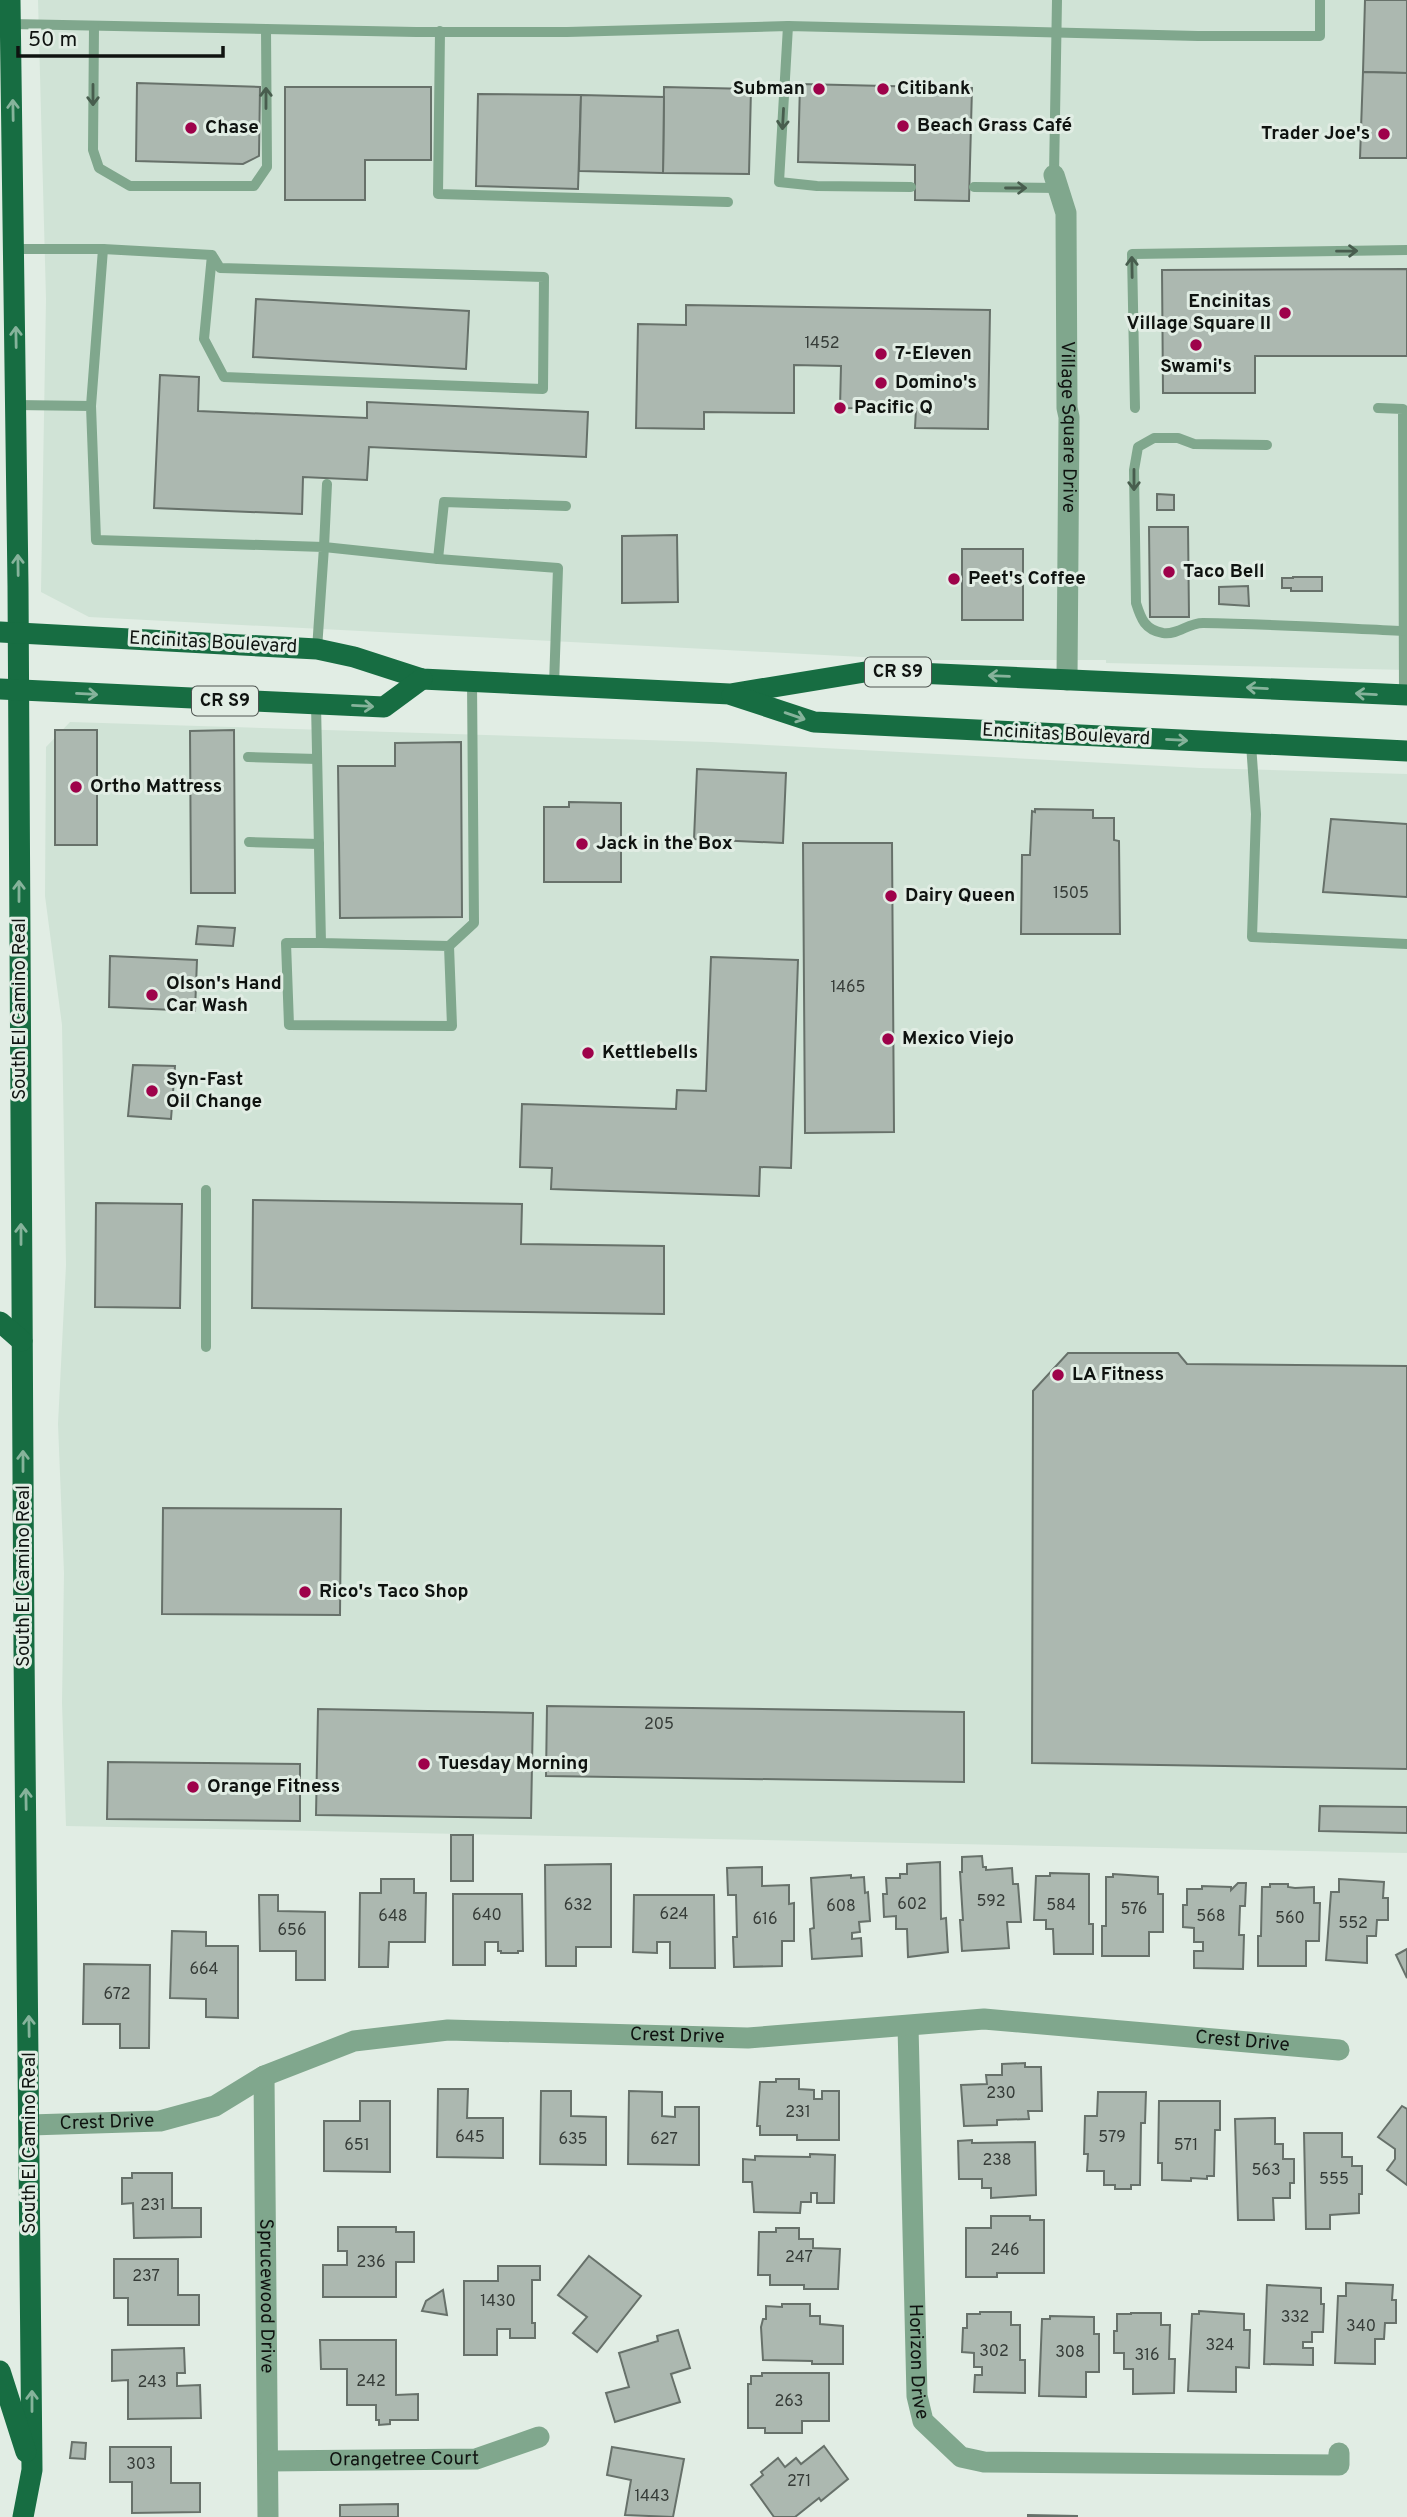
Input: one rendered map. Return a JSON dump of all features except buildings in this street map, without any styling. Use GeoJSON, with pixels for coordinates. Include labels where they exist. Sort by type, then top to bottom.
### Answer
{"type":"FeatureCollection","features":[{"type":"Feature","properties":{"kind":"main road","name":"South El Camino Real"},"geometry":{"type":"LineString","coordinates":[[10,0],[5,22],[15,249],[16,405],[9,690],[22,1341],[32,2470],[23,2517]]}},
{"type":"Feature","properties":{"kind":"main road","name":"Encinitas Boulevard"},"geometry":{"type":"LineString","coordinates":[[9,633],[317,649],[354,657],[422,680],[730,694],[871,671],[1406,695]]}},
{"type":"Feature","properties":{"kind":"main road","name":"CR S9"},"geometry":{"type":"LineString","coordinates":[[9,690],[384,707],[422,680]]}},
{"type":"Feature","properties":{"kind":"main road","name":"Encinitas Boulevard"},"geometry":{"type":"LineString","coordinates":[[730,694],[814,723],[1407,751]]}},
{"type":"Feature","properties":{"kind":"main road"},"geometry":{"type":"LineString","coordinates":[[0,1322],[22,1341]]}},
{"type":"Feature","properties":{"kind":"main road"},"geometry":{"type":"LineString","coordinates":[[0,2371],[32,2470]]}},
{"type":"Feature","properties":{"kind":"street","name":"Village Square Drive"},"geometry":{"type":"LineString","coordinates":[[1056,181],[1066,213],[1069,417],[1067,680]]}},
{"type":"Feature","properties":{"kind":"street","name":"Crest Drive"},"geometry":{"type":"LineString","coordinates":[[30,2125],[160,2121],[215,2106],[264,2076],[354,2041],[448,2030],[748,2039],[984,2020],[1339,2050]]}},
{"type":"Feature","properties":{"kind":"street","name":"Horizon Drive"},"geometry":{"type":"LineString","coordinates":[[908,2026],[917,2396],[923,2420],[961,2457],[984,2462],[1339,2465],[1339,2453]]}},
{"type":"Feature","properties":{"kind":"street","name":"Sprucewood Drive"},"geometry":{"type":"LineString","coordinates":[[264,2076],[268,2517]]}},
{"type":"Feature","properties":{"kind":"street","name":"Orangetree Court"},"geometry":{"type":"LineString","coordinates":[[268,2461],[476,2459],[539,2437]]}},
{"type":"Feature","properties":{"kind":"lane"},"geometry":{"type":"LineString","coordinates":[[974,187],[1056,181],[1057,0]]}},
{"type":"Feature","properties":{"kind":"lane"},"geometry":{"type":"LineString","coordinates":[[5,22],[440,32],[593,32],[788,26],[1320,36],[1320,0]]}},
{"type":"Feature","properties":{"kind":"lane"},"geometry":{"type":"LineString","coordinates":[[94,26],[93,150],[99,168],[130,186],[254,186],[267,167],[266,29]]}},
{"type":"Feature","properties":{"kind":"lane"},"geometry":{"type":"LineString","coordinates":[[788,26],[779,182],[817,186],[911,187]]}},
{"type":"Feature","properties":{"kind":"lane"},"geometry":{"type":"LineString","coordinates":[[440,32],[438,194],[728,202]]}},
{"type":"Feature","properties":{"kind":"lane"},"geometry":{"type":"LineString","coordinates":[[15,249],[103,249],[212,255]]}},
{"type":"Feature","properties":{"kind":"lane"},"geometry":{"type":"LineString","coordinates":[[103,249],[91,406],[96,540],[324,547],[558,568],[554,685]]}},
{"type":"Feature","properties":{"kind":"lane"},"geometry":{"type":"LineString","coordinates":[[1135,408],[1132,254],[1407,250]]}},
{"type":"Feature","properties":{"kind":"lane"},"geometry":{"type":"LineString","coordinates":[[212,255],[220,268],[544,276],[543,389],[224,377],[204,339],[212,255]]}},
{"type":"Feature","properties":{"kind":"lane"},"geometry":{"type":"LineString","coordinates":[[16,405],[91,406]]}},
{"type":"Feature","properties":{"kind":"lane"},"geometry":{"type":"LineString","coordinates":[[1378,408],[1403,409],[1406,695]]}},
{"type":"Feature","properties":{"kind":"lane"},"geometry":{"type":"LineString","coordinates":[[1267,445],[1194,444],[1178,438],[1154,438],[1138,447],[1134,470],[1136,603],[1141,621],[1149,629],[1163,633],[1175,632],[1193,623],[1404,631]]}},
{"type":"Feature","properties":{"kind":"lane"},"geometry":{"type":"LineString","coordinates":[[317,649],[327,484]]}},
{"type":"Feature","properties":{"kind":"lane"},"geometry":{"type":"LineString","coordinates":[[438,559],[444,502],[566,506]]}},
{"type":"Feature","properties":{"kind":"lane"},"geometry":{"type":"LineString","coordinates":[[449,946],[452,1026],[289,1025],[286,943],[449,946],[474,923],[472,682]]}},
{"type":"Feature","properties":{"kind":"lane"},"geometry":{"type":"LineString","coordinates":[[316,704],[321,943]]}},
{"type":"Feature","properties":{"kind":"lane"},"geometry":{"type":"LineString","coordinates":[[1251,744],[1255,814],[1252,937],[1407,944]]}},
{"type":"Feature","properties":{"kind":"lane"},"geometry":{"type":"LineString","coordinates":[[248,757],[317,759]]}},
{"type":"Feature","properties":{"kind":"lane"},"geometry":{"type":"LineString","coordinates":[[249,842],[318,844]]}},
{"type":"Feature","properties":{"kind":"lane"},"geometry":{"type":"LineString","coordinates":[[206,1190],[206,1348]]}},
{"type":"Feature","properties":{"kind":"shaded area"},"geometry":{"type":"Polygon","coordinates":[[[38,0],[1407,0],[1407,670],[1106,663],[1106,660],[920,660],[89,617],[41,592],[46,299],[38,0]]]}},
{"type":"Feature","properties":{"kind":"shaded area"},"geometry":{"type":"Polygon","coordinates":[[[70,722],[711,742],[1200,768],[1407,774],[1407,1853],[66,1826],[62,1703],[64,1573],[58,1424],[66,1265],[62,1025],[45,896],[46,747],[70,722]]]}},
{"type":"Feature","properties":{"kind":"place","name":"Subman"},"geometry":{"type":"Point","coordinates":[819,89]}},
{"type":"Feature","properties":{"kind":"place","name":"Citibank"},"geometry":{"type":"Point","coordinates":[883,89]}},
{"type":"Feature","properties":{"kind":"place","name":"Beach Grass Café"},"geometry":{"type":"Point","coordinates":[903,126]}},
{"type":"Feature","properties":{"kind":"place","name":"Chase"},"geometry":{"type":"Point","coordinates":[191,128]}},
{"type":"Feature","properties":{"kind":"place","name":"Trader Joe's"},"geometry":{"type":"Point","coordinates":[1384,134]}},
{"type":"Feature","properties":{"kind":"place","name":"Encinitas Village Square II"},"geometry":{"type":"Point","coordinates":[1285,313]}},
{"type":"Feature","properties":{"kind":"place","name":"Swami's"},"geometry":{"type":"Point","coordinates":[1196,345]}},
{"type":"Feature","properties":{"kind":"place","name":"7-Eleven"},"geometry":{"type":"Point","coordinates":[881,354]}},
{"type":"Feature","properties":{"kind":"place","name":"Domino's"},"geometry":{"type":"Point","coordinates":[881,383]}},
{"type":"Feature","properties":{"kind":"place","name":"Pacific Q"},"geometry":{"type":"Point","coordinates":[840,408]}},
{"type":"Feature","properties":{"kind":"place","name":"Taco Bell"},"geometry":{"type":"Point","coordinates":[1169,572]}},
{"type":"Feature","properties":{"kind":"place","name":"Peet's Coffee"},"geometry":{"type":"Point","coordinates":[954,579]}},
{"type":"Feature","properties":{"kind":"place","name":"Ortho Mattress"},"geometry":{"type":"Point","coordinates":[76,787]}},
{"type":"Feature","properties":{"kind":"place","name":"Jack in the Box"},"geometry":{"type":"Point","coordinates":[582,844]}},
{"type":"Feature","properties":{"kind":"place","name":"Dairy Queen"},"geometry":{"type":"Point","coordinates":[891,896]}},
{"type":"Feature","properties":{"kind":"place","name":"Olson's Hand Car Wash"},"geometry":{"type":"Point","coordinates":[152,995]}},
{"type":"Feature","properties":{"kind":"place","name":"Mexico Viejo"},"geometry":{"type":"Point","coordinates":[888,1039]}},
{"type":"Feature","properties":{"kind":"place","name":"Kettlebells"},"geometry":{"type":"Point","coordinates":[588,1053]}},
{"type":"Feature","properties":{"kind":"place","name":"Syn-Fast Oil Change"},"geometry":{"type":"Point","coordinates":[152,1091]}},
{"type":"Feature","properties":{"kind":"place","name":"LA Fitness"},"geometry":{"type":"Point","coordinates":[1058,1375]}},
{"type":"Feature","properties":{"kind":"place","name":"Rico's Taco Shop"},"geometry":{"type":"Point","coordinates":[305,1592]}},
{"type":"Feature","properties":{"kind":"place","name":"Tuesday Morning"},"geometry":{"type":"Point","coordinates":[424,1764]}},
{"type":"Feature","properties":{"kind":"place","name":"Orange Fitness"},"geometry":{"type":"Point","coordinates":[193,1787]}}]}
